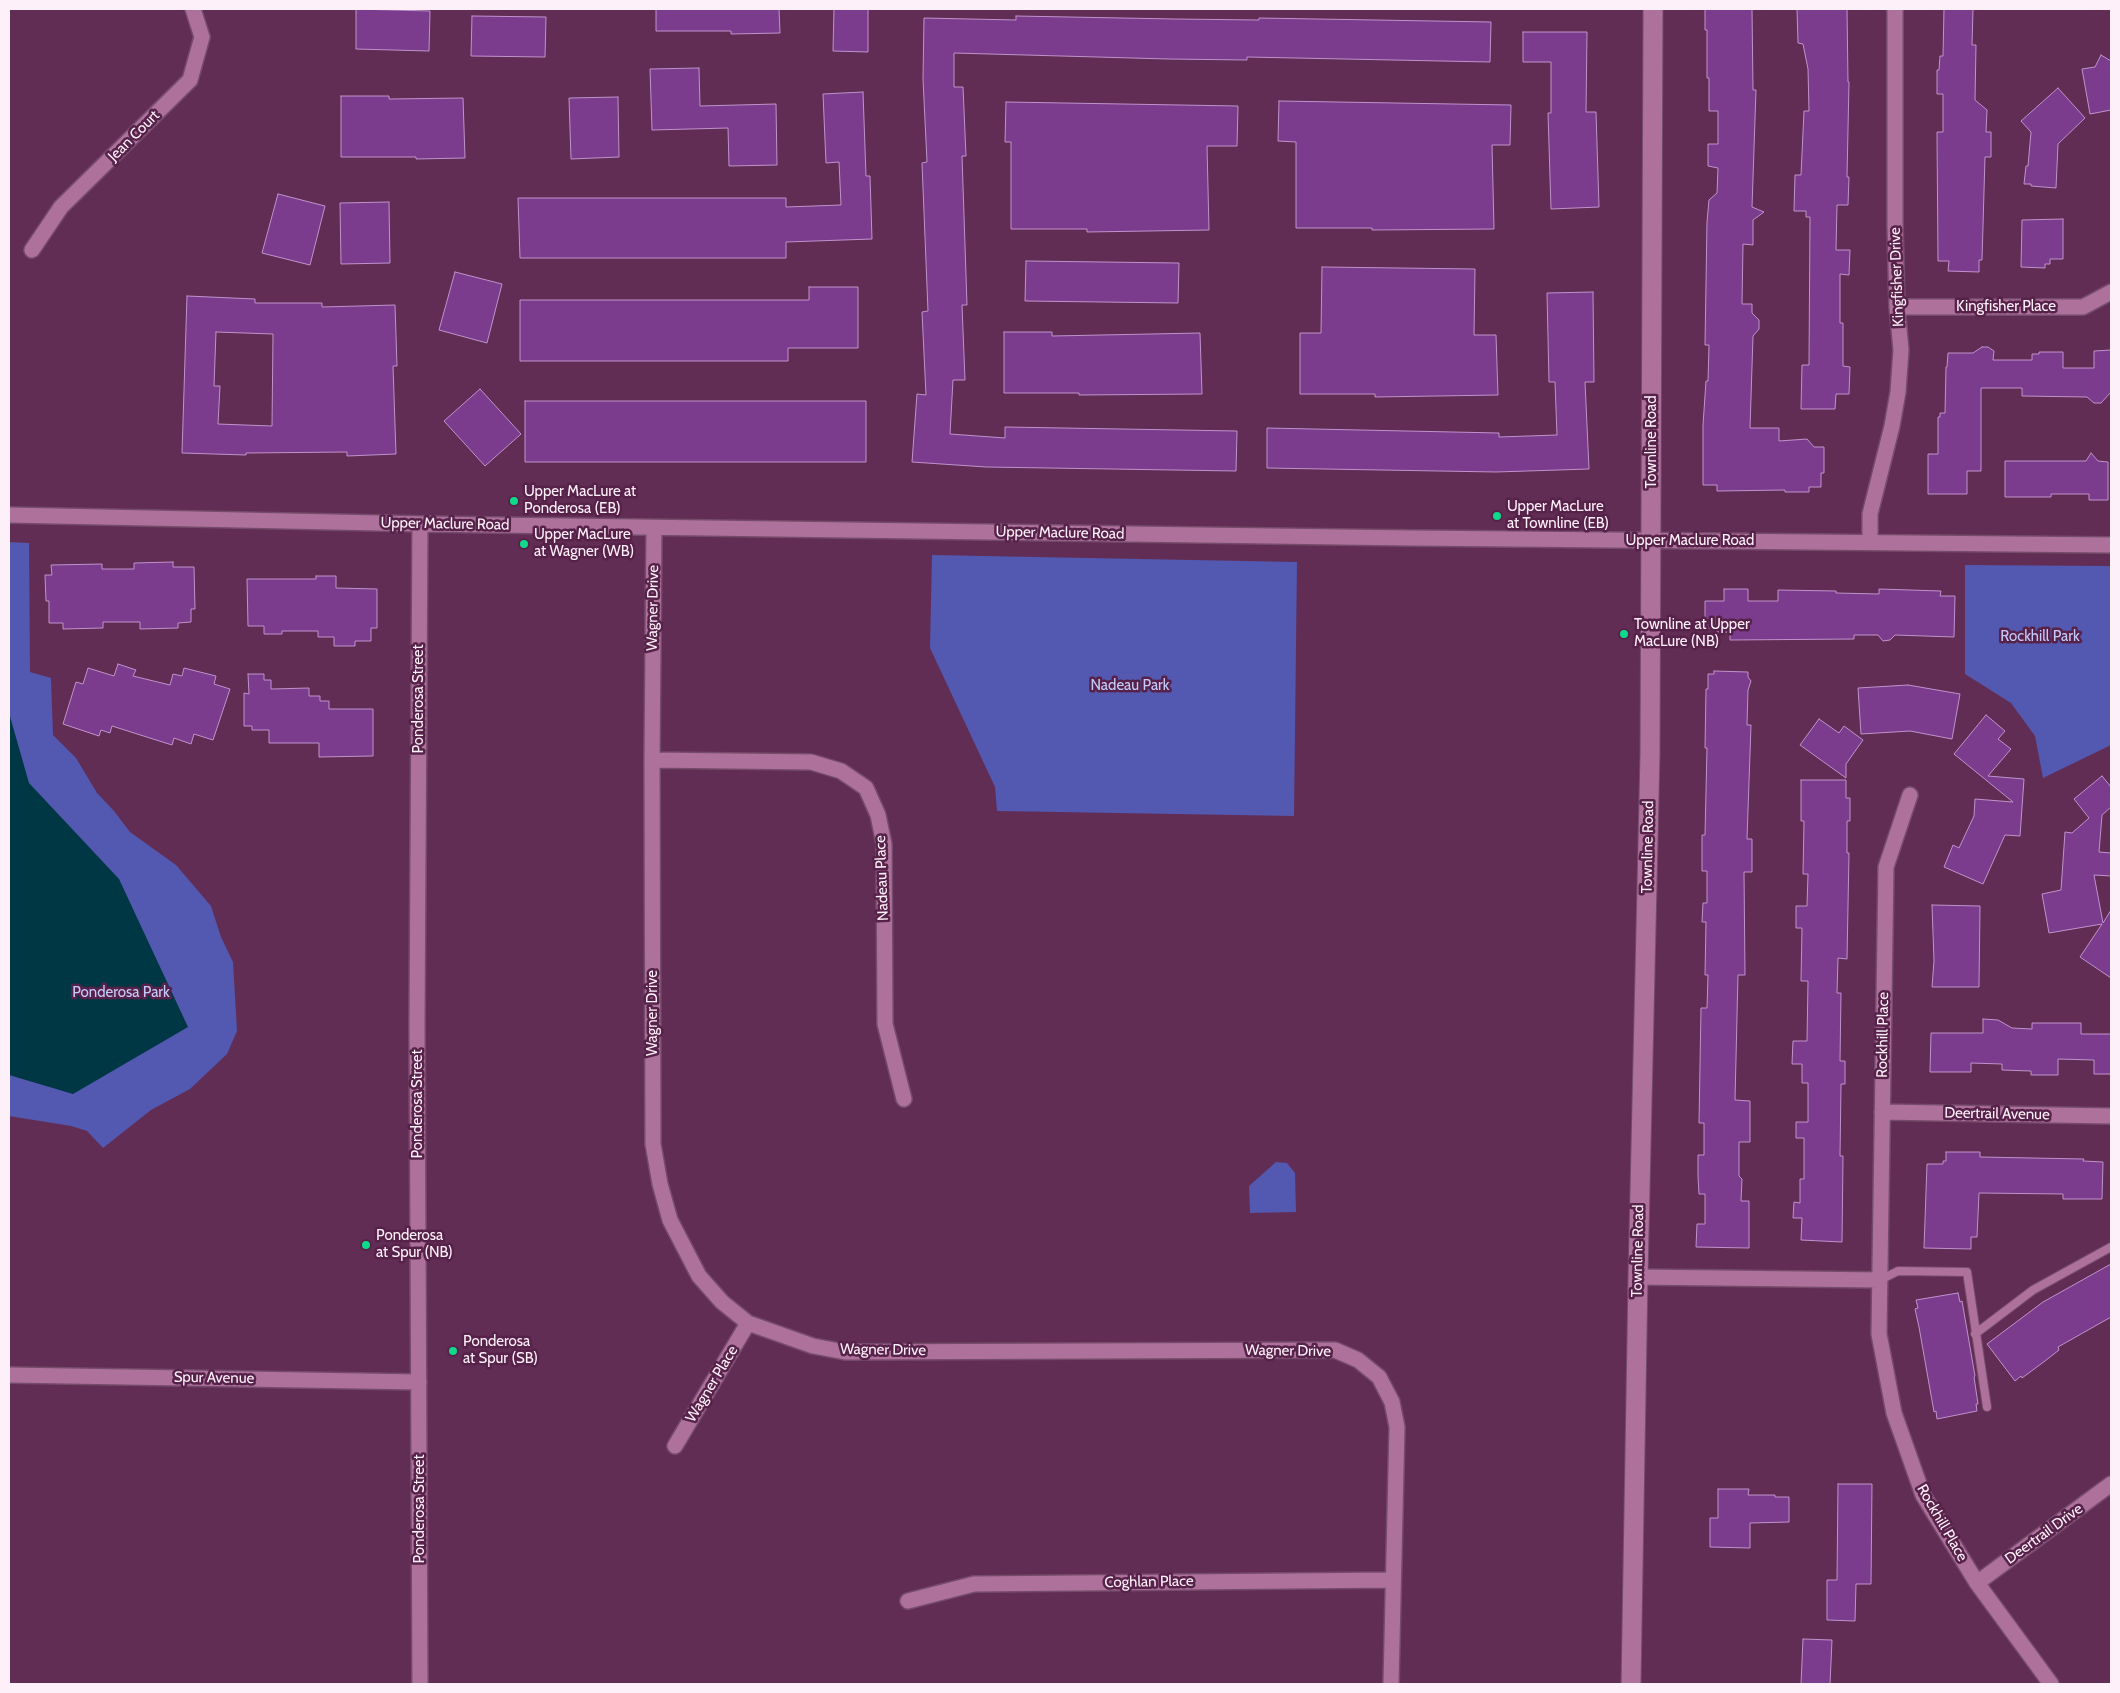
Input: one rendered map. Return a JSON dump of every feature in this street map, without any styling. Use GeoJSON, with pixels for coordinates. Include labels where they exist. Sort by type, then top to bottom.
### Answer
{"type":"FeatureCollection","features":[{"type":"Feature","properties":{"kind":"street","name":"Jean Court"},"geometry":{"type":"LineString","coordinates":[[32,250],[61,207],[190,80],[202,37],[193,9]]}},
{"type":"Feature","properties":{"kind":"street","name":"Townline Road"},"geometry":{"type":"LineString","coordinates":[[1631,1684],[1650,754],[1653,9]]}},
{"type":"Feature","properties":{"kind":"street","name":"Kingfisher Drive"},"geometry":{"type":"LineString","coordinates":[[1870,542],[1870,514],[1892,426],[1898,392],[1901,350],[1897,307],[1895,225],[1895,9]]}},
{"type":"Feature","properties":{"kind":"street","name":"Kingfisher Place"},"geometry":{"type":"LineString","coordinates":[[1897,307],[2083,307],[2111,292]]}},
{"type":"Feature","properties":{"kind":"street","name":"Upper Maclure Road"},"geometry":{"type":"LineString","coordinates":[[9,515],[654,528],[1651,542],[2111,545]]}},
{"type":"Feature","properties":{"kind":"street","name":"Ponderosa Street"},"geometry":{"type":"LineString","coordinates":[[420,524],[417,1014],[420,1684]]}},
{"type":"Feature","properties":{"kind":"street","name":"Wagner Drive"},"geometry":{"type":"LineString","coordinates":[[654,528],[652,760],[653,1144],[660,1184],[670,1220],[700,1276],[722,1302],[748,1323],[813,1346],[845,1352],[1335,1350],[1358,1360],[1379,1377],[1392,1402],[1396,1427],[1391,1684]]}},
{"type":"Feature","properties":{"kind":"street","name":"Nadeau Place"},"geometry":{"type":"LineString","coordinates":[[652,760],[811,762],[841,771],[866,788],[878,815],[884,844],[885,1024],[904,1099]]}},
{"type":"Feature","properties":{"kind":"street","name":"Rockhill Place"},"geometry":{"type":"LineString","coordinates":[[1910,795],[1886,867],[1879,1334],[1894,1414],[1923,1495],[1977,1583],[2051,1684]]}},
{"type":"Feature","properties":{"kind":"street","name":"Deertrail Avenue"},"geometry":{"type":"LineString","coordinates":[[1882,1112],[2111,1116]]}},
{"type":"Feature","properties":{"kind":"street"},"geometry":{"type":"LineString","coordinates":[[1638,1277],[1880,1280]]}},
{"type":"Feature","properties":{"kind":"street","name":"Wagner Place"},"geometry":{"type":"LineString","coordinates":[[675,1446],[748,1323]]}},
{"type":"Feature","properties":{"kind":"street","name":"Spur Avenue"},"geometry":{"type":"LineString","coordinates":[[9,1375],[419,1382]]}},
{"type":"Feature","properties":{"kind":"street","name":"Deertrail Drive"},"geometry":{"type":"LineString","coordinates":[[1977,1583],[2111,1484]]}},
{"type":"Feature","properties":{"kind":"street","name":"Coghlan Place"},"geometry":{"type":"LineString","coordinates":[[908,1601],[974,1584],[1393,1580]]}},
{"type":"Feature","properties":{"kind":"lane"},"geometry":{"type":"LineString","coordinates":[[1975,1334],[2033,1290],[2111,1247]]}},
{"type":"Feature","properties":{"kind":"lane"},"geometry":{"type":"LineString","coordinates":[[1880,1280],[1898,1271],[1967,1272],[1987,1407]]}},
{"type":"Feature","properties":{"kind":"green space","name":"Ponderosa Park"},"geometry":{"type":"Polygon","coordinates":[[[9,542],[29,543],[30,672],[51,678],[53,735],[76,758],[97,793],[130,832],[176,865],[211,906],[221,937],[233,962],[237,1031],[227,1054],[190,1089],[151,1110],[103,1148],[87,1131],[71,1126],[9,1116],[9,542]]]}},
{"type":"Feature","properties":{"kind":"green space","name":"Nadeau Park"},"geometry":{"type":"Polygon","coordinates":[[[932,555],[1297,562],[1294,816],[997,811],[995,787],[930,648],[932,555]]]}},
{"type":"Feature","properties":{"kind":"green space","name":"Rockhill Park"},"geometry":{"type":"Polygon","coordinates":[[[1965,565],[2111,566],[2111,745],[2043,778],[2035,736],[2011,703],[1965,674],[1965,565]]]}},
{"type":"Feature","properties":{"kind":"green space"},"geometry":{"type":"Polygon","coordinates":[[[1276,1162],[1287,1163],[1295,1173],[1296,1212],[1250,1213],[1249,1186],[1276,1162]]]}},
{"type":"Feature","properties":{"kind":"water"},"geometry":{"type":"Polygon","coordinates":[[[9,713],[29,783],[119,879],[188,1027],[73,1094],[9,1075],[9,713]]]}},
{"type":"Feature","properties":{"kind":"building"},"geometry":{"type":"Polygon","coordinates":[[[356,9],[430,11],[429,51],[356,49],[356,9]]]}},
{"type":"Feature","properties":{"kind":"building"},"geometry":{"type":"Polygon","coordinates":[[[656,9],[779,9],[780,33],[731,34],[731,31],[656,31],[656,9]]]}},
{"type":"Feature","properties":{"kind":"building"},"geometry":{"type":"Polygon","coordinates":[[[834,9],[868,9],[868,52],[833,51],[834,9]]]}},
{"type":"Feature","properties":{"kind":"building"},"geometry":{"type":"Polygon","coordinates":[[[1705,9],[1752,9],[1753,90],[1756,90],[1752,207],[1764,212],[1753,220],[1753,245],[1743,244],[1742,304],[1752,304],[1752,313],[1759,320],[1759,329],[1753,336],[1750,428],[1779,428],[1779,441],[1807,439],[1814,447],[1824,447],[1824,473],[1821,473],[1821,487],[1809,487],[1809,492],[1785,492],[1785,490],[1717,491],[1717,485],[1703,485],[1703,425],[1706,381],[1708,381],[1709,345],[1705,345],[1707,222],[1709,200],[1717,193],[1718,168],[1708,166],[1708,144],[1718,144],[1718,111],[1709,111],[1705,9]]]}},
{"type":"Feature","properties":{"kind":"building"},"geometry":{"type":"Polygon","coordinates":[[[1797,9],[1847,9],[1849,82],[1848,205],[1837,205],[1836,250],[1850,250],[1849,275],[1840,274],[1840,323],[1843,323],[1843,366],[1850,367],[1849,394],[1836,394],[1835,409],[1801,409],[1802,365],[1809,365],[1810,217],[1806,217],[1806,211],[1794,211],[1795,175],[1801,175],[1804,111],[1809,111],[1808,69],[1803,44],[1798,43],[1797,9]]]}},
{"type":"Feature","properties":{"kind":"building"},"geometry":{"type":"Polygon","coordinates":[[[1944,9],[1973,9],[1972,45],[1976,45],[1975,100],[1987,110],[1986,132],[1991,132],[1991,157],[1985,157],[1982,260],[1979,260],[1979,272],[1948,271],[1949,261],[1938,261],[1937,132],[1943,132],[1943,94],[1937,94],[1937,70],[1939,70],[1940,56],[1943,56],[1944,9]]]}},
{"type":"Feature","properties":{"kind":"building"},"geometry":{"type":"Polygon","coordinates":[[[472,16],[546,17],[545,57],[471,56],[472,16]]]}},
{"type":"Feature","properties":{"kind":"building"},"geometry":{"type":"Polygon","coordinates":[[[1016,16],[1491,22],[1490,62],[1247,57],[1247,60],[1168,59],[954,53],[954,87],[963,87],[966,156],[962,156],[967,305],[962,305],[965,380],[953,380],[950,434],[1005,438],[1005,427],[1237,431],[1236,471],[986,467],[912,462],[917,394],[926,395],[922,312],[928,311],[922,163],[927,162],[923,79],[924,18],[1016,20],[1016,16]]]}},
{"type":"Feature","properties":{"kind":"building"},"geometry":{"type":"Polygon","coordinates":[[[1523,32],[1587,32],[1586,112],[1596,112],[1599,207],[1551,209],[1548,113],[1551,113],[1551,62],[1523,62],[1523,32]]]}},
{"type":"Feature","properties":{"kind":"building"},"geometry":{"type":"Polygon","coordinates":[[[2101,55],[2111,61],[2111,110],[2090,114],[2082,69],[2095,67],[2101,55]]]}},
{"type":"Feature","properties":{"kind":"building"},"geometry":{"type":"Polygon","coordinates":[[[699,68],[700,106],[776,104],[777,165],[729,166],[728,128],[652,130],[650,69],[699,68]]]}},
{"type":"Feature","properties":{"kind":"building"},"geometry":{"type":"Polygon","coordinates":[[[2058,88],[2085,118],[2058,144],[2056,188],[2024,184],[2026,166],[2028,166],[2031,132],[2021,121],[2058,88]]]}},
{"type":"Feature","properties":{"kind":"building"},"geometry":{"type":"Polygon","coordinates":[[[863,92],[866,176],[870,176],[872,239],[786,242],[786,258],[520,258],[518,198],[786,198],[786,207],[841,205],[839,162],[826,163],[823,94],[863,92]]]}},
{"type":"Feature","properties":{"kind":"building"},"geometry":{"type":"Polygon","coordinates":[[[341,96],[389,96],[389,99],[463,98],[465,158],[341,157],[341,96]]]}},
{"type":"Feature","properties":{"kind":"building"},"geometry":{"type":"Polygon","coordinates":[[[618,97],[619,157],[571,159],[569,98],[618,97]]]}},
{"type":"Feature","properties":{"kind":"building"},"geometry":{"type":"Polygon","coordinates":[[[1279,101],[1511,105],[1510,145],[1492,145],[1494,229],[1372,230],[1372,228],[1296,228],[1296,142],[1278,141],[1279,101]]]}},
{"type":"Feature","properties":{"kind":"building"},"geometry":{"type":"Polygon","coordinates":[[[1006,102],[1238,106],[1237,146],[1207,146],[1209,230],[1087,232],[1087,229],[1011,229],[1011,142],[1005,142],[1006,102]]]}},
{"type":"Feature","properties":{"kind":"building"},"geometry":{"type":"Polygon","coordinates":[[[278,194],[325,206],[310,265],[262,253],[278,194]]]}},
{"type":"Feature","properties":{"kind":"building"},"geometry":{"type":"Polygon","coordinates":[[[389,202],[390,263],[341,264],[340,203],[389,202]]]}},
{"type":"Feature","properties":{"kind":"building"},"geometry":{"type":"Polygon","coordinates":[[[2063,219],[2063,259],[2050,259],[2050,264],[2045,264],[2045,268],[2021,267],[2022,220],[2063,219]]]}},
{"type":"Feature","properties":{"kind":"building"},"geometry":{"type":"Polygon","coordinates":[[[1026,261],[1179,263],[1178,303],[1025,301],[1026,261]]]}},
{"type":"Feature","properties":{"kind":"building"},"geometry":{"type":"Polygon","coordinates":[[[1322,267],[1475,269],[1474,335],[1496,335],[1498,395],[1375,397],[1375,394],[1300,394],[1300,333],[1321,333],[1322,267]]]}},
{"type":"Feature","properties":{"kind":"building"},"geometry":{"type":"Polygon","coordinates":[[[455,272],[502,284],[487,343],[439,330],[455,272]]]}},
{"type":"Feature","properties":{"kind":"building"},"geometry":{"type":"Polygon","coordinates":[[[809,287],[858,287],[858,348],[788,348],[788,361],[520,361],[520,300],[809,300],[809,287]]]}},
{"type":"Feature","properties":{"kind":"building"},"geometry":{"type":"Polygon","coordinates":[[[1593,292],[1594,382],[1585,382],[1589,469],[1496,472],[1267,468],[1267,428],[1499,433],[1499,437],[1557,435],[1555,382],[1549,382],[1547,293],[1593,292]]]}},
{"type":"Feature","properties":{"kind":"building"},"geometry":{"type":"Polygon","coordinates":[[[187,296],[255,299],[255,303],[322,303],[322,307],[395,305],[397,366],[393,366],[396,454],[347,456],[347,452],[246,453],[246,455],[182,453],[187,296]],[[216,332],[214,386],[220,386],[218,424],[272,426],[273,334],[216,332]]]}},
{"type":"Feature","properties":{"kind":"building"},"geometry":{"type":"Polygon","coordinates":[[[1004,332],[1052,332],[1052,336],[1200,333],[1202,394],[1079,395],[1079,393],[1004,393],[1004,332]]]}},
{"type":"Feature","properties":{"kind":"building"},"geometry":{"type":"Polygon","coordinates":[[[1982,347],[1988,347],[1994,351],[1993,360],[2032,360],[2032,354],[2039,354],[2039,352],[2063,352],[2063,368],[2094,368],[2094,351],[2111,350],[2111,392],[2101,403],[2094,403],[2087,397],[2022,396],[2022,388],[1981,388],[1981,471],[1967,471],[1967,494],[1928,494],[1928,454],[1938,454],[1938,417],[1940,417],[1940,413],[1945,413],[1948,353],[1973,353],[1982,347]]]}},
{"type":"Feature","properties":{"kind":"building"},"geometry":{"type":"Polygon","coordinates":[[[480,389],[521,434],[485,466],[444,421],[480,389]]]}},
{"type":"Feature","properties":{"kind":"building"},"geometry":{"type":"Polygon","coordinates":[[[525,401],[866,401],[866,462],[525,462],[525,401]]]}},
{"type":"Feature","properties":{"kind":"building"},"geometry":{"type":"Polygon","coordinates":[[[2091,453],[2098,461],[2108,462],[2108,500],[2089,500],[2089,494],[2051,494],[2051,497],[2005,497],[2005,461],[2086,461],[2091,453]]]}},
{"type":"Feature","properties":{"kind":"building"},"geometry":{"type":"Polygon","coordinates":[[[173,562],[173,567],[194,567],[195,609],[191,609],[191,622],[178,623],[178,628],[140,629],[140,622],[103,622],[103,628],[63,629],[63,623],[49,623],[49,601],[46,601],[45,575],[52,575],[51,565],[102,564],[102,569],[134,569],[134,563],[173,562]]]}},
{"type":"Feature","properties":{"kind":"building"},"geometry":{"type":"Polygon","coordinates":[[[316,576],[336,576],[336,588],[377,589],[377,628],[371,628],[371,641],[355,641],[355,646],[334,646],[334,637],[318,637],[318,631],[282,631],[282,634],[264,634],[264,626],[248,626],[247,579],[316,579],[316,576]]]}},
{"type":"Feature","properties":{"kind":"building"},"geometry":{"type":"Polygon","coordinates":[[[1724,589],[1748,589],[1748,601],[1778,601],[1778,590],[1879,594],[1879,589],[1941,591],[1940,596],[1955,596],[1954,637],[1895,635],[1890,640],[1883,641],[1878,635],[1854,635],[1854,639],[1730,640],[1730,632],[1717,632],[1717,628],[1705,628],[1705,601],[1724,601],[1724,589]]]}},
{"type":"Feature","properties":{"kind":"building"},"geometry":{"type":"Polygon","coordinates":[[[118,664],[136,670],[133,676],[170,685],[173,674],[182,676],[184,668],[216,676],[214,684],[230,689],[213,740],[194,734],[191,744],[174,738],[172,745],[112,726],[110,733],[101,730],[99,736],[63,724],[76,682],[83,684],[88,668],[114,676],[118,664]]]}},
{"type":"Feature","properties":{"kind":"building"},"geometry":{"type":"Polygon","coordinates":[[[1714,671],[1748,672],[1748,677],[1751,681],[1748,690],[1747,725],[1751,725],[1747,839],[1752,839],[1752,872],[1744,872],[1745,975],[1738,975],[1735,1100],[1750,1101],[1750,1142],[1739,1142],[1739,1176],[1742,1179],[1741,1201],[1749,1201],[1749,1248],[1696,1247],[1697,1224],[1705,1224],[1705,1194],[1699,1194],[1698,1176],[1698,1155],[1704,1155],[1704,1123],[1699,1123],[1701,1008],[1707,1008],[1708,975],[1705,975],[1706,922],[1702,922],[1703,903],[1707,903],[1707,871],[1702,871],[1702,835],[1705,835],[1706,689],[1708,689],[1708,674],[1714,674],[1714,671]]]}},
{"type":"Feature","properties":{"kind":"building"},"geometry":{"type":"Polygon","coordinates":[[[248,674],[264,674],[264,680],[271,680],[271,689],[309,688],[309,696],[320,696],[320,701],[329,701],[329,709],[373,709],[373,756],[319,757],[319,743],[269,743],[269,730],[252,730],[252,726],[244,726],[244,693],[249,694],[248,674]]]}},
{"type":"Feature","properties":{"kind":"building"},"geometry":{"type":"Polygon","coordinates":[[[1908,685],[1960,694],[1952,739],[1910,731],[1861,734],[1858,688],[1908,685]]]}},
{"type":"Feature","properties":{"kind":"building"},"geometry":{"type":"Polygon","coordinates":[[[1986,715],[2005,731],[1998,739],[2011,749],[1988,776],[2024,779],[2020,836],[2005,835],[1983,884],[1944,867],[1953,845],[1959,848],[1974,816],[1975,799],[2013,802],[1954,754],[1986,715]]]}},
{"type":"Feature","properties":{"kind":"building"},"geometry":{"type":"Polygon","coordinates":[[[1819,719],[1839,733],[1844,726],[1863,740],[1846,764],[1846,778],[1800,745],[1819,719]]]}},
{"type":"Feature","properties":{"kind":"building"},"geometry":{"type":"Polygon","coordinates":[[[2102,776],[2111,787],[2111,807],[2102,815],[2099,852],[2111,853],[2111,876],[2094,875],[2103,923],[2111,910],[2111,978],[2080,957],[2102,924],[2049,933],[2042,894],[2061,890],[2065,832],[2072,833],[2089,818],[2074,799],[2102,776]]]}},
{"type":"Feature","properties":{"kind":"building"},"geometry":{"type":"Polygon","coordinates":[[[1801,780],[1846,780],[1846,798],[1850,798],[1850,821],[1847,821],[1847,853],[1849,853],[1847,959],[1838,958],[1837,993],[1841,993],[1840,1061],[1845,1061],[1845,1084],[1841,1084],[1840,1156],[1843,1156],[1842,1242],[1801,1240],[1802,1218],[1793,1218],[1794,1202],[1800,1203],[1800,1179],[1804,1179],[1804,1138],[1796,1138],[1796,1122],[1808,1122],[1808,1083],[1802,1083],[1802,1064],[1792,1064],[1793,1041],[1807,1041],[1808,981],[1801,981],[1802,928],[1796,928],[1796,906],[1807,906],[1808,874],[1803,874],[1804,821],[1801,821],[1801,780]]]}},
{"type":"Feature","properties":{"kind":"building"},"geometry":{"type":"Polygon","coordinates":[[[1932,905],[1980,906],[1979,987],[1932,987],[1934,961],[1932,905]]]}},
{"type":"Feature","properties":{"kind":"building"},"geometry":{"type":"Polygon","coordinates":[[[1983,1019],[1998,1020],[2012,1028],[2032,1029],[2032,1023],[2081,1023],[2081,1034],[2111,1034],[2111,1074],[2094,1074],[2094,1060],[2058,1059],[2058,1075],[2031,1075],[2031,1071],[2002,1070],[2002,1064],[1971,1063],[1971,1072],[1930,1072],[1931,1033],[1983,1033],[1983,1019]]]}},
{"type":"Feature","properties":{"kind":"building"},"geometry":{"type":"Polygon","coordinates":[[[1946,1152],[1980,1152],[1980,1157],[2084,1159],[2083,1161],[2103,1162],[2102,1199],[2063,1199],[2063,1194],[1979,1193],[1977,1237],[1971,1237],[1971,1249],[1924,1248],[1927,1164],[1943,1164],[1943,1161],[1946,1161],[1946,1152]]]}},
{"type":"Feature","properties":{"kind":"building"},"geometry":{"type":"Polygon","coordinates":[[[2111,1264],[2111,1317],[2058,1347],[2059,1350],[2022,1378],[2021,1376],[2015,1381],[1987,1344],[2043,1302],[2111,1264]]]}},
{"type":"Feature","properties":{"kind":"building"},"geometry":{"type":"Polygon","coordinates":[[[1958,1293],[1960,1302],[1962,1301],[1975,1376],[1977,1411],[1937,1419],[1936,1411],[1934,1412],[1915,1309],[1918,1308],[1916,1300],[1958,1293]]]}},
{"type":"Feature","properties":{"kind":"building"},"geometry":{"type":"Polygon","coordinates":[[[1838,1484],[1872,1484],[1871,1584],[1856,1584],[1855,1621],[1827,1620],[1827,1580],[1837,1580],[1838,1484]]]}},
{"type":"Feature","properties":{"kind":"building"},"geometry":{"type":"Polygon","coordinates":[[[1718,1489],[1749,1489],[1748,1495],[1789,1497],[1789,1522],[1750,1523],[1750,1548],[1710,1547],[1710,1518],[1718,1518],[1718,1489]]]}},
{"type":"Feature","properties":{"kind":"building"},"geometry":{"type":"Polygon","coordinates":[[[1803,1639],[1832,1640],[1830,1684],[1801,1684],[1803,1639]]]}},
{"type":"Feature","properties":{"kind":"place","name":"Upper MacLure at Ponderosa (EB)"},"geometry":{"type":"Point","coordinates":[514,501]}},
{"type":"Feature","properties":{"kind":"place","name":"Upper MacLure at Townline (EB)"},"geometry":{"type":"Point","coordinates":[1497,516]}},
{"type":"Feature","properties":{"kind":"place","name":"Upper MacLure at Wagner (WB)"},"geometry":{"type":"Point","coordinates":[524,544]}},
{"type":"Feature","properties":{"kind":"place","name":"Townline at Upper MacLure (NB)"},"geometry":{"type":"Point","coordinates":[1624,634]}},
{"type":"Feature","properties":{"kind":"place","name":"Ponderosa at Spur (NB)"},"geometry":{"type":"Point","coordinates":[366,1245]}},
{"type":"Feature","properties":{"kind":"place","name":"Ponderosa at Spur (SB)"},"geometry":{"type":"Point","coordinates":[453,1351]}}]}
